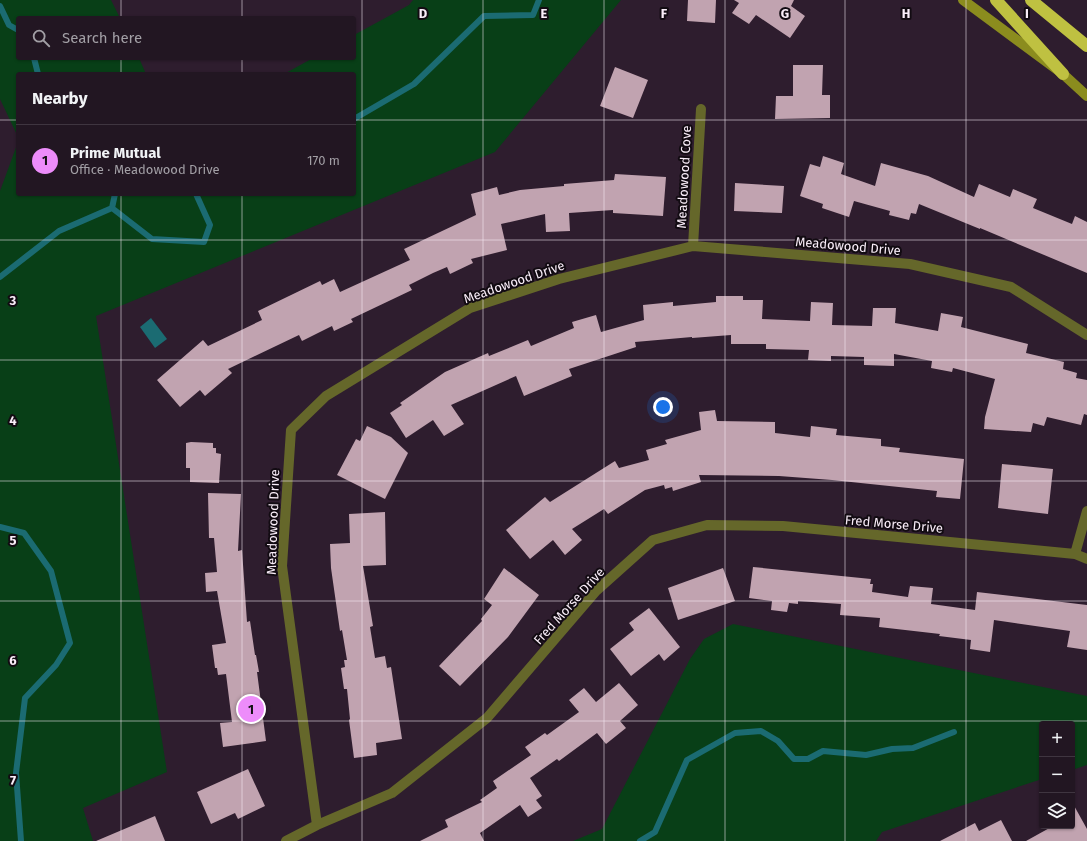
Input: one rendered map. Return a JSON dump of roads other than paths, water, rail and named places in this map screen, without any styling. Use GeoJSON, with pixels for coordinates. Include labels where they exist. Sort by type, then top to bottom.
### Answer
{"type":"FeatureCollection","features":[{"type":"Feature","properties":{"kind":"highway"},"geometry":{"type":"LineString","coordinates":[[996,0],[1063,74]]}},
{"type":"Feature","properties":{"kind":"highway"},"geometry":{"type":"LineString","coordinates":[[1031,0],[1087,46]]}},
{"type":"Feature","properties":{"kind":"main road"},"geometry":{"type":"LineString","coordinates":[[963,0],[1063,74],[1087,96]]}},
{"type":"Feature","properties":{"kind":"street","name":"Meadowood Cove"},"geometry":{"type":"LineString","coordinates":[[693,246],[701,109]]}},
{"type":"Feature","properties":{"kind":"street","name":"Meadowood Drive"},"geometry":{"type":"LineString","coordinates":[[317,825],[282,566],[291,430],[326,396],[470,308],[559,279],[693,246],[910,264],[1004,285],[1011,287],[1087,335]]}},
{"type":"Feature","properties":{"kind":"street"},"geometry":{"type":"LineString","coordinates":[[1075,554],[1087,511]]}},
{"type":"Feature","properties":{"kind":"street","name":"Fred Morse Drive"},"geometry":{"type":"LineString","coordinates":[[286,841],[317,825],[392,793],[488,718],[596,591],[653,540],[707,525],[783,526],[1075,554],[1087,559]]}},
{"type":"Feature","properties":{"kind":"waterway"},"geometry":{"type":"LineString","coordinates":[[356,118],[414,84],[484,16],[533,15],[539,0]]}},
{"type":"Feature","properties":{"kind":"waterway"},"geometry":{"type":"LineString","coordinates":[[0,6],[9,25],[16,29]]}},
{"type":"Feature","properties":{"kind":"waterway"},"geometry":{"type":"LineString","coordinates":[[34,60],[38,72]]}},
{"type":"Feature","properties":{"kind":"waterway"},"geometry":{"type":"LineString","coordinates":[[112,208],[115,196]]}},
{"type":"Feature","properties":{"kind":"waterway"},"geometry":{"type":"LineString","coordinates":[[0,277],[59,231],[112,208],[152,239],[204,242],[210,225],[197,196]]}},
{"type":"Feature","properties":{"kind":"waterway"},"geometry":{"type":"LineString","coordinates":[[0,527],[24,533],[51,571],[70,643],[56,665],[25,698],[16,773],[21,841]]}},
{"type":"Feature","properties":{"kind":"waterway"},"geometry":{"type":"LineString","coordinates":[[640,841],[655,832],[687,760],[735,733],[761,731],[778,741],[794,759],[808,759],[823,751],[866,755],[892,749],[913,748],[954,732]]}},
{"type":"Feature","properties":{"kind":"place","name":"Prime Mutual"},"geometry":{"type":"Point","coordinates":[251,709]}}]}
